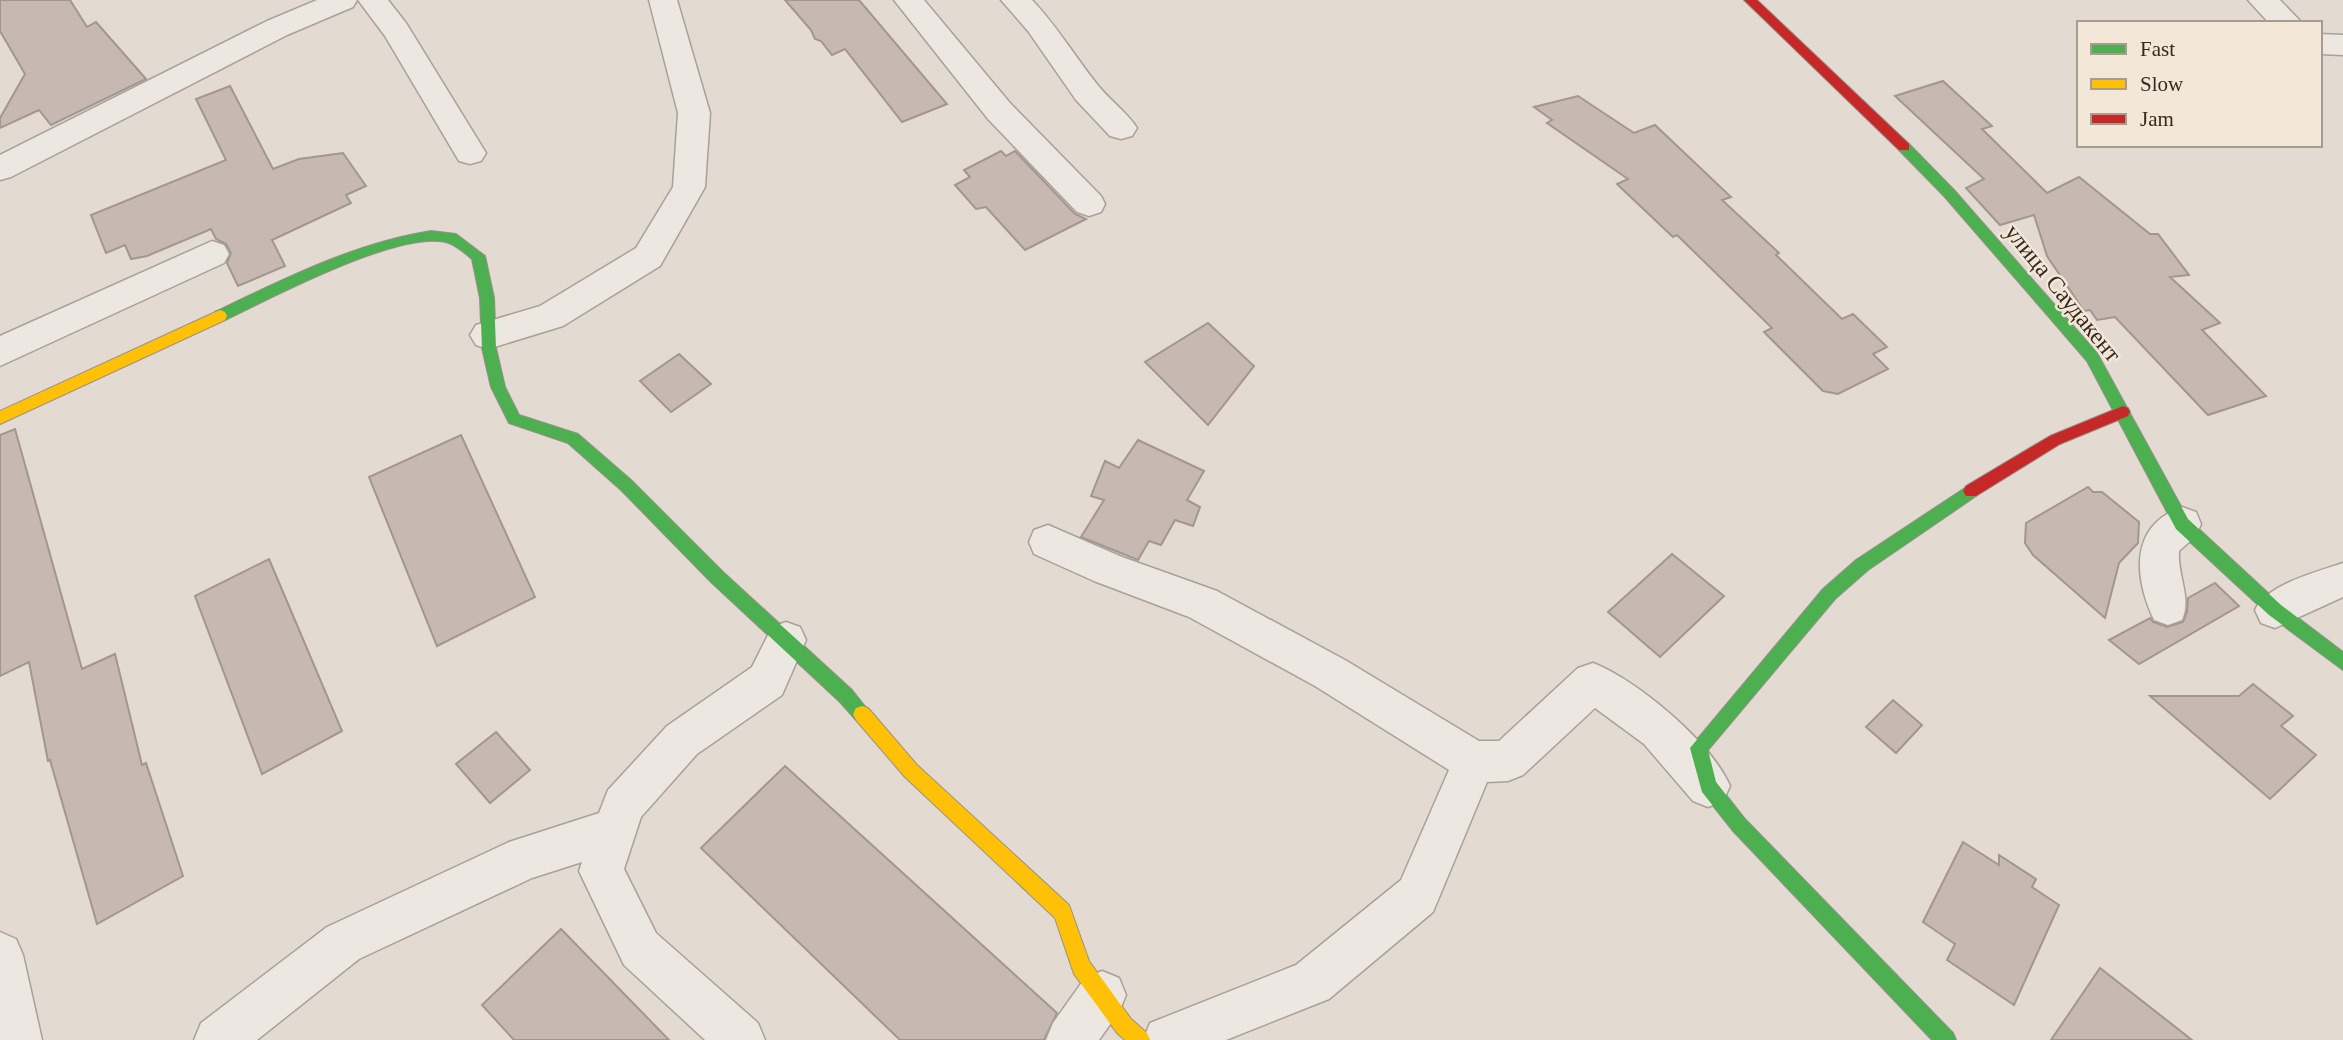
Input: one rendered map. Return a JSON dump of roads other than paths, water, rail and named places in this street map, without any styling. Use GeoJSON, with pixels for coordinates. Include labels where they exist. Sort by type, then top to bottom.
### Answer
{"type":"FeatureCollection","features":[{"type":"Feature","properties":{"kind":"street"},"geometry":{"type":"LineString","coordinates":[[0,169],[266,33],[343,0]]}},
{"type":"Feature","properties":{"kind":"street"},"geometry":{"type":"LineString","coordinates":[[372,0],[396,30],[470,153]]}},
{"type":"Feature","properties":{"kind":"street"},"geometry":{"type":"LineString","coordinates":[[488,335],[551,316],[648,257],[689,187],[694,113],[663,0]]}},
{"type":"Feature","properties":{"kind":"street"},"geometry":{"type":"LineString","coordinates":[[908,0],[999,111],[1089,204]]}},
{"type":"Feature","properties":{"kind":"street"},"geometry":{"type":"LineString","coordinates":[[1015,0],[1038,24],[1087,93],[1121,128]]}},
{"type":"Feature","properties":{"kind":"street","name":"улица Саудакент"},"geometry":{"type":"LineString","coordinates":[[1750,0],[1863,105],[1949,193],[2092,357],[2182,524],[2275,610],[2343,662]]}},
{"type":"Feature","properties":{"kind":"street"},"geometry":{"type":"LineString","coordinates":[[2262,0],[2285,21]]}},
{"type":"Feature","properties":{"kind":"street"},"geometry":{"type":"LineString","coordinates":[[2322,44],[2343,45]]}},
{"type":"Feature","properties":{"kind":"street"},"geometry":{"type":"LineString","coordinates":[[0,418],[325,267],[408,238],[450,237],[478,256],[487,298],[488,335],[498,387],[514,419],[573,438],[626,485],[717,577],[846,696],[911,771],[1062,912],[1081,967],[1124,1026],[1140,1040]]}},
{"type":"Feature","properties":{"kind":"street"},"geometry":{"type":"LineString","coordinates":[[0,352],[212,254]]}},
{"type":"Feature","properties":{"kind":"street"},"geometry":{"type":"LineString","coordinates":[[1708,786],[1699,748],[1829,594],[1862,565],[1939,510],[2055,440],[2123,412]]}},
{"type":"Feature","properties":{"kind":"street"},"geometry":{"type":"LineString","coordinates":[[2168,607],[2157,562],[2167,534],[2182,524]]}},
{"type":"Feature","properties":{"kind":"street"},"geometry":{"type":"LineString","coordinates":[[1048,542],[1108,569],[1203,604],[1354,687],[1474,762],[1508,761],[1593,682],[1659,730],[1739,825],[1946,1040]]}},
{"type":"Feature","properties":{"kind":"street"},"geometry":{"type":"LineString","coordinates":[[2275,610],[2315,590],[2343,580]]}},
{"type":"Feature","properties":{"kind":"street"},"geometry":{"type":"LineString","coordinates":[[741,1040],[640,949],[601,871],[623,805],[682,740],[767,681],[786,640]]}},
{"type":"Feature","properties":{"kind":"street"},"geometry":{"type":"LineString","coordinates":[[1167,1040],[1312,982],[1417,896],[1474,762]]}},
{"type":"Feature","properties":{"kind":"street"},"geometry":{"type":"LineString","coordinates":[[218,1040],[343,943],[525,858],[615,829]]}},
{"type":"Feature","properties":{"kind":"street"},"geometry":{"type":"LineString","coordinates":[[0,955],[18,1040]]}},
{"type":"Feature","properties":{"kind":"street"},"geometry":{"type":"LineString","coordinates":[[1070,1040],[1102,995]]}}]}
